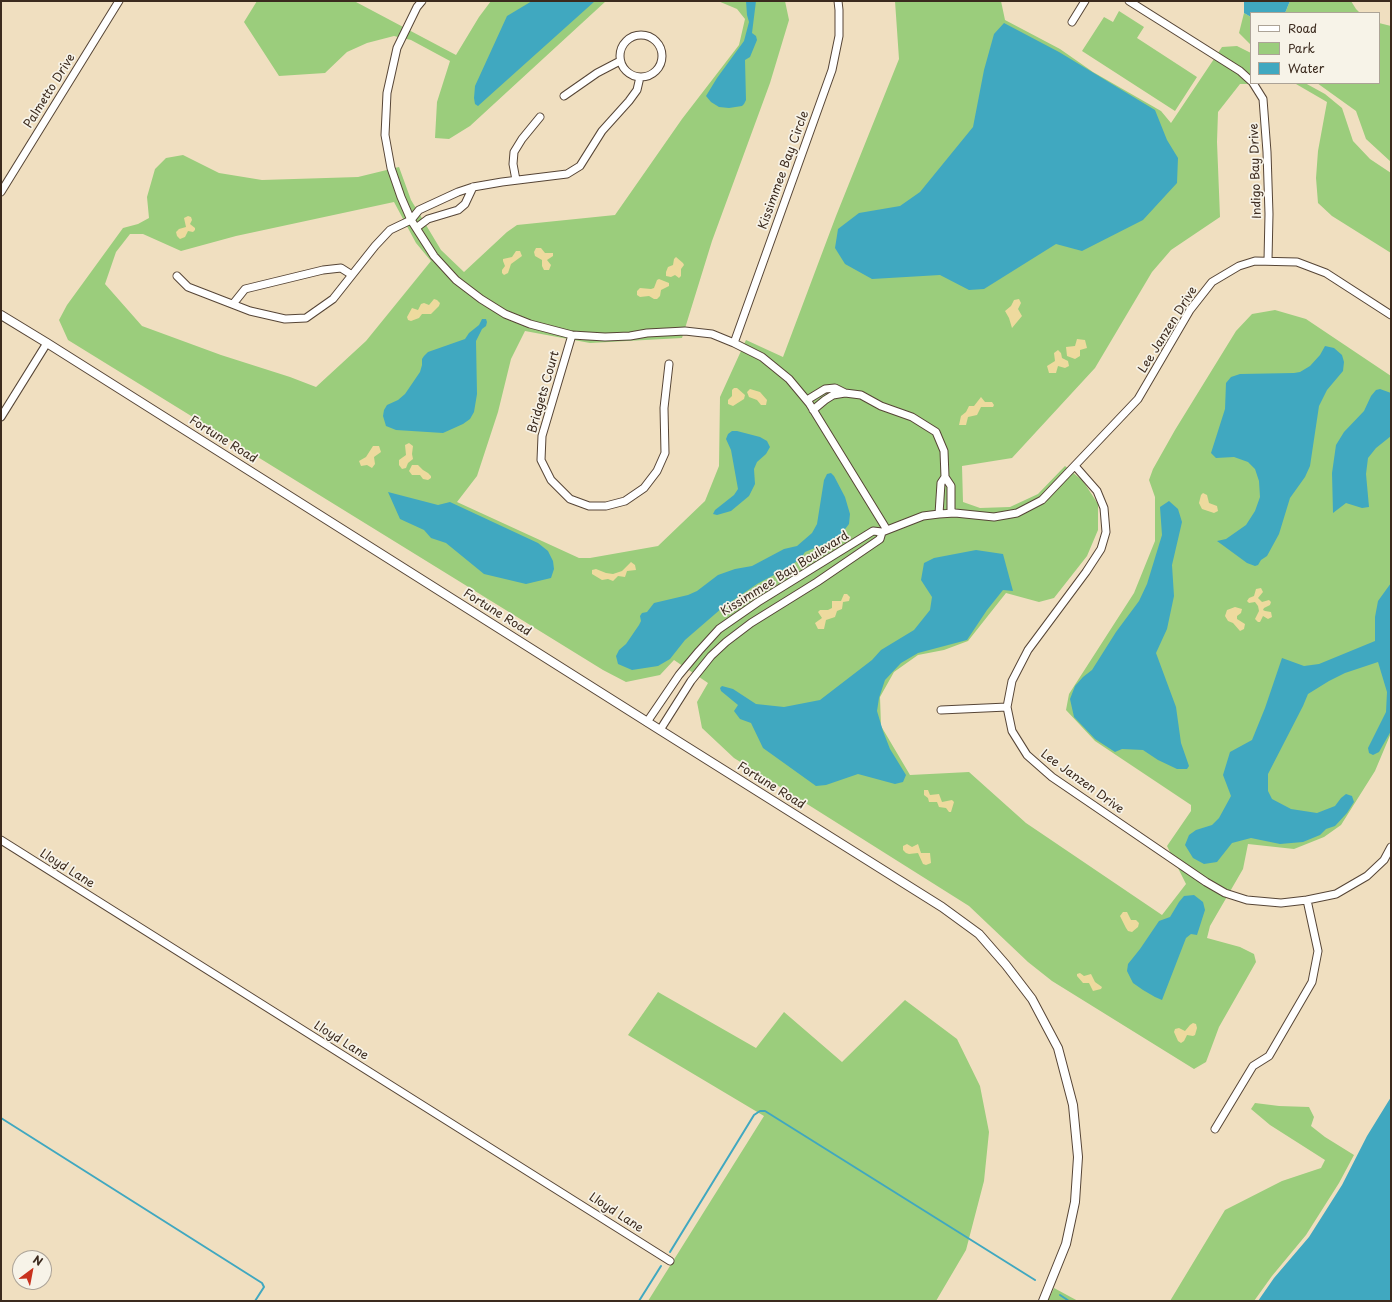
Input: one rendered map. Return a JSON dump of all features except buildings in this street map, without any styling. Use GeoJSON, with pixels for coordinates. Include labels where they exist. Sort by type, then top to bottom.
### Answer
{"type":"FeatureCollection","features":[{"type":"Feature","properties":{"kind":"street","name":"Palmetto Drive"},"geometry":{"type":"LineString","coordinates":[[1,192],[119,1]]}},
{"type":"Feature","properties":{"kind":"street"},"geometry":{"type":"LineString","coordinates":[[422,1],[417,7],[397,48],[387,93],[385,135],[391,168],[411,220],[434,256],[456,280],[481,299],[505,314],[524,322],[572,335],[605,337],[630,336],[685,330],[712,334],[734,343],[766,361],[789,378],[813,410],[884,531]]}},
{"type":"Feature","properties":{"kind":"street","name":"Kissimmee Bay Circle"},"geometry":{"type":"LineString","coordinates":[[734,343],[832,70],[839,36],[838,1]]}},
{"type":"Feature","properties":{"kind":"street"},"geometry":{"type":"LineString","coordinates":[[1072,22],[1085,1]]}},
{"type":"Feature","properties":{"kind":"street","name":"Indigo Bay Drive"},"geometry":{"type":"LineString","coordinates":[[1129,1],[1240,71],[1250,80]]}},
{"type":"Feature","properties":{"kind":"street"},"geometry":{"type":"LineString","coordinates":[[639,35],[646,35],[653,38],[661,50],[661,63],[658,68],[653,73],[640,77],[628,72],[620,61],[622,47],[626,41],[639,35]]}},
{"type":"Feature","properties":{"kind":"street"},"geometry":{"type":"LineString","coordinates":[[564,96],[597,73],[620,61]]}},
{"type":"Feature","properties":{"kind":"street"},"geometry":{"type":"LineString","coordinates":[[177,276],[188,287],[250,311],[284,319],[306,318],[333,300],[390,230],[411,220],[419,210],[458,192],[473,187],[567,174],[580,166],[602,131],[637,90],[640,77]]}},
{"type":"Feature","properties":{"kind":"street","name":"Indigo Bay Drive"},"geometry":{"type":"LineString","coordinates":[[1253,84],[1263,99],[1264,106],[1269,214],[1268,260]]}},
{"type":"Feature","properties":{"kind":"street"},"geometry":{"type":"LineString","coordinates":[[516,180],[513,164],[514,152],[522,139],[540,117]]}},
{"type":"Feature","properties":{"kind":"street"},"geometry":{"type":"LineString","coordinates":[[416,228],[428,219],[458,210],[465,204],[473,187]]}},
{"type":"Feature","properties":{"kind":"street","name":"Lee Janzen Drive"},"geometry":{"type":"LineString","coordinates":[[884,531],[923,516],[951,513],[994,517],[1017,512],[1042,500],[1138,399],[1190,310],[1212,282],[1239,266],[1255,261],[1268,260],[1297,262],[1326,273],[1391,315]]}},
{"type":"Feature","properties":{"kind":"street"},"geometry":{"type":"LineString","coordinates":[[233,304],[245,289],[323,270],[341,268],[352,275]]}},
{"type":"Feature","properties":{"kind":"street","name":"Fortune Road"},"geometry":{"type":"LineString","coordinates":[[1,315],[942,907],[979,934],[1006,965],[1032,999],[1058,1048],[1073,1105],[1078,1157],[1075,1202],[1066,1244],[1043,1301]]}},
{"type":"Feature","properties":{"kind":"street","name":"Bridgets Court"},"geometry":{"type":"LineString","coordinates":[[572,335],[542,436],[541,460],[551,480],[570,499],[590,506],[606,506],[625,501],[644,488],[657,472],[665,453],[664,408],[669,364]]}},
{"type":"Feature","properties":{"kind":"street"},"geometry":{"type":"LineString","coordinates":[[1,417],[47,343]]}},
{"type":"Feature","properties":{"kind":"street"},"geometry":{"type":"LineString","coordinates":[[806,400],[825,389],[836,388],[845,393]]}},
{"type":"Feature","properties":{"kind":"street"},"geometry":{"type":"LineString","coordinates":[[813,410],[833,395],[845,393],[861,395],[881,406],[912,417],[936,432],[944,451],[945,477],[951,486],[951,513]]}},
{"type":"Feature","properties":{"kind":"street","name":"Lee Janzen Drive"},"geometry":{"type":"LineString","coordinates":[[1075,466],[1097,490],[1104,508],[1106,532],[1101,549],[1086,572],[1028,650],[1012,682],[1007,707],[1012,731],[1027,755],[1052,777],[1206,882],[1226,894],[1247,900],[1281,903],[1307,900],[1336,894],[1367,876],[1384,860],[1391,847]]}},
{"type":"Feature","properties":{"kind":"street"},"geometry":{"type":"LineString","coordinates":[[939,514],[941,483],[945,477]]}},
{"type":"Feature","properties":{"kind":"street","name":"Kissimmee Bay Boulevard"},"geometry":{"type":"LineString","coordinates":[[647,722],[678,677],[699,651],[719,630],[758,602],[873,531],[884,531],[880,539],[817,582],[751,623],[726,642],[711,656],[689,684],[660,730]]}},
{"type":"Feature","properties":{"kind":"street"},"geometry":{"type":"LineString","coordinates":[[779,589],[787,600]]}},
{"type":"Feature","properties":{"kind":"street"},"geometry":{"type":"LineString","coordinates":[[678,677],[689,684]]}},
{"type":"Feature","properties":{"kind":"street"},"geometry":{"type":"LineString","coordinates":[[942,710],[1007,707]]}},
{"type":"Feature","properties":{"kind":"street","name":"Lloyd Lane"},"geometry":{"type":"LineString","coordinates":[[1,840],[670,1261]]}},
{"type":"Feature","properties":{"kind":"street"},"geometry":{"type":"LineString","coordinates":[[1215,1128],[1253,1066],[1269,1056],[1312,982],[1318,952],[1307,900]]}},
{"type":"Feature","properties":{"kind":"green space"},"geometry":{"type":"Polygon","coordinates":[[[257,1],[357,1],[356,2],[456,55],[479,17],[491,1],[606,1],[470,126],[449,139],[435,138],[437,102],[450,61],[411,40],[394,36],[367,43],[347,52],[325,73],[279,76],[244,22],[257,1]]]}},
{"type":"Feature","properties":{"kind":"green space"},"geometry":{"type":"Polygon","coordinates":[[[718,1],[785,1],[789,20],[770,83],[712,241],[682,338],[590,343],[525,331],[511,359],[498,412],[477,476],[457,502],[579,558],[590,558],[658,546],[705,501],[719,466],[720,397],[746,340],[783,357],[836,216],[899,59],[895,1],[1001,1],[1005,20],[1060,49],[1093,72],[1161,111],[1171,123],[1222,47],[1237,46],[1250,52],[1250,84],[1240,84],[1218,112],[1217,142],[1220,217],[1171,250],[1152,272],[1095,368],[1012,458],[962,466],[963,502],[980,508],[1010,507],[1038,494],[1065,466],[1083,481],[1098,504],[1098,530],[1087,556],[1054,598],[1039,602],[1006,593],[968,641],[944,650],[918,655],[894,672],[880,697],[881,726],[910,775],[969,772],[1026,823],[1162,915],[1186,884],[1167,846],[1191,811],[1191,805],[1095,741],[1066,710],[1069,694],[1134,593],[1155,541],[1155,497],[1149,480],[1153,469],[1175,430],[1236,331],[1252,314],[1275,310],[1306,319],[1391,376],[1391,733],[1375,771],[1341,825],[1324,837],[1294,849],[1248,844],[1243,869],[1210,926],[1207,938],[1240,947],[1254,954],[1256,962],[1219,1027],[1206,1062],[1194,1069],[1052,981],[1028,962],[969,906],[734,758],[702,728],[697,702],[708,683],[674,660],[660,675],[626,682],[603,670],[68,340],[59,320],[67,305],[123,228],[138,224],[149,218],[147,197],[155,169],[166,158],[183,155],[219,173],[262,180],[358,177],[399,167],[411,200],[441,250],[464,272],[507,232],[517,225],[615,215],[682,119],[739,45],[745,19],[737,9],[718,1]],[[394,202],[236,236],[181,251],[143,234],[130,234],[116,252],[105,284],[142,326],[221,355],[316,387],[366,341],[431,261],[416,243],[394,202]]]}},
{"type":"Feature","properties":{"kind":"green space"},"geometry":{"type":"Polygon","coordinates":[[[1290,1],[1351,1],[1359,12],[1285,12],[1290,1]]]}},
{"type":"Feature","properties":{"kind":"green space"},"geometry":{"type":"Polygon","coordinates":[[[1119,11],[1144,27],[1137,38],[1197,77],[1175,111],[1082,51],[1104,17],[1113,22],[1119,11]]]}},
{"type":"Feature","properties":{"kind":"green space"},"geometry":{"type":"Polygon","coordinates":[[[1244,13],[1250,16],[1250,44],[1239,33],[1244,13]]]}},
{"type":"Feature","properties":{"kind":"green space"},"geometry":{"type":"Polygon","coordinates":[[[1380,23],[1391,26],[1391,162],[1366,139],[1356,111],[1318,84],[1380,84],[1380,23]]]}},
{"type":"Feature","properties":{"kind":"green space"},"geometry":{"type":"Polygon","coordinates":[[[1296,84],[1307,84],[1325,94],[1342,108],[1353,141],[1370,159],[1391,173],[1391,253],[1332,216],[1318,203],[1316,178],[1318,151],[1327,102],[1296,84]]]}},
{"type":"Feature","properties":{"kind":"green space"},"geometry":{"type":"Polygon","coordinates":[[[658,992],[756,1048],[784,1012],[842,1062],[905,1000],[957,1039],[980,1086],[989,1132],[984,1181],[966,1250],[936,1301],[648,1301],[764,1116],[628,1035],[658,992]]]}},
{"type":"Feature","properties":{"kind":"green space"},"geometry":{"type":"Polygon","coordinates":[[[1255,1103],[1279,1106],[1309,1107],[1314,1117],[1311,1126],[1325,1137],[1354,1155],[1339,1183],[1306,1235],[1272,1276],[1254,1301],[1170,1301],[1225,1210],[1282,1181],[1321,1168],[1325,1160],[1270,1125],[1251,1109],[1255,1103]]]}},
{"type":"Feature","properties":{"kind":"green space"},"geometry":{"type":"Polygon","coordinates":[[[1054,1288],[1078,1301],[1048,1301],[1054,1288]]]}},
{"type":"Feature","properties":{"kind":"sand"},"geometry":{"type":"Polygon","coordinates":[[[188,216],[191,217],[192,220],[190,224],[195,228],[195,230],[193,232],[188,231],[185,237],[180,239],[176,232],[179,229],[186,227],[184,218],[188,216]]]}},
{"type":"Feature","properties":{"kind":"sand"},"geometry":{"type":"Polygon","coordinates":[[[536,248],[541,248],[545,253],[553,253],[553,256],[547,260],[551,265],[549,270],[544,270],[542,260],[535,256],[534,252],[536,248]]]}},
{"type":"Feature","properties":{"kind":"sand"},"geometry":{"type":"Polygon","coordinates":[[[516,251],[520,251],[522,256],[511,264],[508,273],[504,275],[502,273],[505,266],[503,259],[512,257],[516,251]]]}},
{"type":"Feature","properties":{"kind":"sand"},"geometry":{"type":"Polygon","coordinates":[[[676,257],[684,265],[681,269],[681,276],[679,278],[675,275],[671,277],[666,276],[668,267],[673,265],[676,257]]]}},
{"type":"Feature","properties":{"kind":"sand"},"geometry":{"type":"Polygon","coordinates":[[[659,279],[669,283],[669,286],[661,290],[660,296],[657,299],[649,296],[640,297],[637,295],[637,291],[640,288],[654,288],[657,280],[659,279]]]}},
{"type":"Feature","properties":{"kind":"sand"},"geometry":{"type":"Polygon","coordinates":[[[434,299],[440,303],[431,314],[422,314],[419,318],[411,321],[408,320],[407,317],[412,308],[418,310],[421,304],[424,303],[429,305],[434,299]]]}},
{"type":"Feature","properties":{"kind":"sand"},"geometry":{"type":"Polygon","coordinates":[[[1019,299],[1021,303],[1018,309],[1022,316],[1012,328],[1005,311],[1011,306],[1014,300],[1019,299]]]}},
{"type":"Feature","properties":{"kind":"sand"},"geometry":{"type":"Polygon","coordinates":[[[1077,339],[1085,340],[1087,348],[1080,350],[1080,356],[1075,359],[1067,356],[1066,347],[1075,346],[1077,339]]]}},
{"type":"Feature","properties":{"kind":"sand"},"geometry":{"type":"Polygon","coordinates":[[[1058,350],[1061,353],[1062,358],[1068,361],[1069,366],[1065,368],[1058,366],[1056,373],[1049,373],[1047,366],[1055,361],[1054,353],[1058,350]]]}},
{"type":"Feature","properties":{"kind":"sand"},"geometry":{"type":"Polygon","coordinates":[[[737,388],[745,395],[744,399],[733,406],[728,404],[728,400],[732,396],[732,390],[737,388]]]}},
{"type":"Feature","properties":{"kind":"sand"},"geometry":{"type":"Polygon","coordinates":[[[750,389],[760,392],[767,400],[766,405],[761,405],[757,400],[749,397],[747,392],[750,389]]]}},
{"type":"Feature","properties":{"kind":"sand"},"geometry":{"type":"Polygon","coordinates":[[[981,397],[985,402],[992,402],[994,405],[993,407],[981,407],[977,415],[968,417],[966,425],[959,425],[961,416],[966,412],[969,406],[974,406],[981,397]]]}},
{"type":"Feature","properties":{"kind":"sand"},"geometry":{"type":"Polygon","coordinates":[[[409,443],[413,446],[413,459],[408,463],[406,468],[402,469],[399,465],[399,460],[406,455],[405,445],[409,443]]]}},
{"type":"Feature","properties":{"kind":"sand"},"geometry":{"type":"Polygon","coordinates":[[[373,446],[379,446],[381,452],[374,457],[375,464],[372,468],[367,465],[361,466],[359,461],[366,457],[373,446]]]}},
{"type":"Feature","properties":{"kind":"sand"},"geometry":{"type":"Polygon","coordinates":[[[412,465],[418,465],[431,476],[431,478],[428,480],[423,479],[420,475],[412,475],[409,471],[412,465]]]}},
{"type":"Feature","properties":{"kind":"sand"},"geometry":{"type":"Polygon","coordinates":[[[1203,493],[1207,495],[1209,503],[1217,506],[1218,511],[1214,513],[1202,509],[1199,503],[1203,493]]]}},
{"type":"Feature","properties":{"kind":"sand"},"geometry":{"type":"Polygon","coordinates":[[[631,562],[635,565],[636,570],[627,571],[625,577],[618,576],[613,581],[608,579],[602,580],[592,574],[592,570],[596,569],[613,574],[622,571],[631,562]]]}},
{"type":"Feature","properties":{"kind":"sand"},"geometry":{"type":"Polygon","coordinates":[[[1261,588],[1263,592],[1258,598],[1262,602],[1269,600],[1271,602],[1270,605],[1263,610],[1271,612],[1272,617],[1268,619],[1263,616],[1260,622],[1258,622],[1255,619],[1259,611],[1258,606],[1255,602],[1249,603],[1247,601],[1249,598],[1254,596],[1256,589],[1261,588]]]}},
{"type":"Feature","properties":{"kind":"sand"},"geometry":{"type":"Polygon","coordinates":[[[844,594],[847,594],[850,597],[849,601],[843,602],[842,609],[837,611],[835,617],[826,620],[824,629],[818,629],[815,623],[822,618],[818,612],[820,610],[828,610],[832,608],[832,601],[841,601],[844,594]]]}},
{"type":"Feature","properties":{"kind":"sand"},"geometry":{"type":"Polygon","coordinates":[[[1235,607],[1242,609],[1241,613],[1237,616],[1237,619],[1245,624],[1244,629],[1240,631],[1233,623],[1228,621],[1225,616],[1227,610],[1235,607]]]}},
{"type":"Feature","properties":{"kind":"sand"},"geometry":{"type":"Polygon","coordinates":[[[924,790],[928,790],[930,795],[939,794],[942,802],[952,800],[954,802],[951,812],[949,812],[946,808],[939,807],[937,802],[929,802],[928,798],[924,795],[924,790]]]}},
{"type":"Feature","properties":{"kind":"sand"},"geometry":{"type":"Polygon","coordinates":[[[907,844],[912,847],[918,844],[921,853],[930,853],[931,863],[926,865],[923,864],[918,853],[906,853],[903,850],[903,846],[907,844]]]}},
{"type":"Feature","properties":{"kind":"sand"},"geometry":{"type":"Polygon","coordinates":[[[1123,912],[1127,912],[1131,920],[1136,920],[1139,923],[1138,927],[1132,932],[1128,931],[1120,916],[1123,912]]]}},
{"type":"Feature","properties":{"kind":"sand"},"geometry":{"type":"Polygon","coordinates":[[[1080,973],[1084,976],[1091,974],[1095,982],[1102,987],[1101,989],[1093,991],[1089,983],[1083,983],[1077,976],[1077,974],[1080,973]]]}},
{"type":"Feature","properties":{"kind":"sand"},"geometry":{"type":"Polygon","coordinates":[[[1193,1023],[1196,1024],[1197,1028],[1195,1035],[1187,1035],[1181,1043],[1178,1041],[1174,1032],[1175,1029],[1179,1028],[1185,1031],[1193,1023]]]}},
{"type":"Feature","properties":{"kind":"water"},"geometry":{"type":"Polygon","coordinates":[[[532,1],[595,1],[478,106],[475,104],[474,98],[475,86],[507,16],[532,1]]]}},
{"type":"Feature","properties":{"kind":"water"},"geometry":{"type":"Polygon","coordinates":[[[746,1],[756,1],[752,33],[756,36],[757,40],[750,57],[745,60],[746,100],[742,106],[729,108],[719,107],[711,102],[706,96],[744,41],[749,22],[746,1]]]}},
{"type":"Feature","properties":{"kind":"water"},"geometry":{"type":"Polygon","coordinates":[[[1244,1],[1290,1],[1285,12],[1250,12],[1250,16],[1244,13],[1244,1]]]}},
{"type":"Feature","properties":{"kind":"water"},"geometry":{"type":"Polygon","coordinates":[[[1004,23],[1059,52],[1155,110],[1167,140],[1178,158],[1177,183],[1143,220],[1082,251],[1056,244],[984,289],[969,290],[940,275],[872,279],[845,264],[835,248],[838,229],[859,213],[900,206],[920,192],[973,127],[984,70],[994,34],[1004,23]]]}},
{"type":"Feature","properties":{"kind":"water"},"geometry":{"type":"Polygon","coordinates":[[[482,319],[486,319],[487,322],[476,341],[477,394],[474,412],[470,419],[463,424],[443,433],[396,430],[386,426],[383,416],[384,410],[387,405],[398,400],[405,394],[420,372],[422,359],[424,356],[428,352],[465,339],[469,333],[479,325],[482,319]]]}},
{"type":"Feature","properties":{"kind":"water"},"geometry":{"type":"Polygon","coordinates":[[[1325,346],[1334,348],[1342,355],[1344,362],[1343,371],[1327,390],[1319,406],[1310,466],[1305,477],[1290,498],[1279,534],[1267,556],[1255,566],[1247,563],[1217,541],[1226,539],[1246,525],[1255,511],[1260,497],[1259,481],[1255,469],[1248,462],[1234,457],[1216,458],[1211,453],[1225,409],[1226,383],[1231,377],[1240,374],[1300,372],[1310,366],[1320,355],[1325,346]]]}},
{"type":"Feature","properties":{"kind":"water"},"geometry":{"type":"Polygon","coordinates":[[[1380,389],[1391,393],[1391,436],[1376,448],[1368,458],[1366,474],[1369,507],[1362,508],[1346,503],[1333,513],[1332,473],[1336,445],[1344,432],[1364,411],[1371,396],[1376,390],[1380,389]]]}},
{"type":"Feature","properties":{"kind":"water"},"geometry":{"type":"Polygon","coordinates":[[[732,431],[760,437],[767,441],[770,447],[766,454],[757,462],[754,469],[755,484],[749,496],[731,511],[717,515],[713,514],[715,510],[734,495],[738,489],[731,450],[726,439],[728,434],[732,431]]]}},
{"type":"Feature","properties":{"kind":"water"},"geometry":{"type":"Polygon","coordinates":[[[831,473],[845,497],[850,514],[849,524],[842,533],[827,543],[805,552],[801,558],[789,567],[757,584],[722,608],[685,640],[670,659],[658,666],[632,670],[618,664],[616,656],[619,650],[626,644],[639,625],[641,621],[640,616],[642,613],[647,612],[654,603],[688,595],[697,591],[718,575],[735,569],[752,566],[784,549],[797,546],[812,533],[817,524],[824,480],[827,474],[831,473]]]}},
{"type":"Feature","properties":{"kind":"water"},"geometry":{"type":"Polygon","coordinates":[[[388,492],[438,505],[450,502],[538,543],[548,551],[553,561],[554,569],[551,578],[526,584],[484,574],[446,543],[431,538],[424,530],[400,519],[388,492]]]}},
{"type":"Feature","properties":{"kind":"water"},"geometry":{"type":"Polygon","coordinates":[[[1169,501],[1178,509],[1182,522],[1172,565],[1174,596],[1167,629],[1156,653],[1176,707],[1181,743],[1189,766],[1187,769],[1177,769],[1158,760],[1143,750],[1122,749],[1115,752],[1095,739],[1074,717],[1070,699],[1075,686],[1092,670],[1116,632],[1139,601],[1147,584],[1162,535],[1160,507],[1169,501]]]}},
{"type":"Feature","properties":{"kind":"water"},"geometry":{"type":"Polygon","coordinates":[[[976,550],[1003,554],[1013,591],[1003,590],[987,610],[967,640],[918,653],[901,663],[885,680],[879,698],[877,711],[890,749],[906,775],[903,782],[895,784],[858,774],[826,785],[816,786],[763,748],[751,723],[740,719],[734,711],[738,705],[721,691],[720,688],[722,686],[733,689],[756,704],[784,707],[820,700],[872,660],[881,650],[914,630],[930,610],[932,597],[921,580],[924,563],[934,558],[976,550]]]}},
{"type":"Feature","properties":{"kind":"water"},"geometry":{"type":"Polygon","coordinates":[[[1391,583],[1391,731],[1379,752],[1373,755],[1369,753],[1368,748],[1386,712],[1387,692],[1378,662],[1345,673],[1308,694],[1268,774],[1268,791],[1272,799],[1291,809],[1317,813],[1335,806],[1346,794],[1352,796],[1354,802],[1347,813],[1335,826],[1326,829],[1320,835],[1303,842],[1280,844],[1251,838],[1232,843],[1217,862],[1204,864],[1193,858],[1185,845],[1189,835],[1196,830],[1212,825],[1219,818],[1231,796],[1223,775],[1230,752],[1252,740],[1265,708],[1282,658],[1304,666],[1319,664],[1375,641],[1375,617],[1378,601],[1391,583]]]}},
{"type":"Feature","properties":{"kind":"water"},"geometry":{"type":"Polygon","coordinates":[[[1194,895],[1203,902],[1205,910],[1197,935],[1191,934],[1186,938],[1162,1000],[1133,983],[1127,971],[1128,964],[1159,921],[1170,917],[1184,896],[1194,895]]]}},
{"type":"Feature","properties":{"kind":"water"},"geometry":{"type":"Polygon","coordinates":[[[1391,1097],[1391,1301],[1258,1301],[1274,1278],[1309,1237],[1342,1185],[1367,1136],[1391,1097]]]}},
{"type":"Feature","properties":{"kind":"waterway"},"geometry":{"type":"LineString","coordinates":[[670,1252],[754,1115],[760,1111],[765,1111],[1035,1280]]}},
{"type":"Feature","properties":{"kind":"waterway"},"geometry":{"type":"LineString","coordinates":[[1,1118],[262,1283],[264,1287],[255,1301]]}},
{"type":"Feature","properties":{"kind":"waterway"},"geometry":{"type":"LineString","coordinates":[[639,1301],[661,1266]]}},
{"type":"Feature","properties":{"kind":"waterway"},"geometry":{"type":"LineString","coordinates":[[1060,1295],[1069,1301]]}}]}
